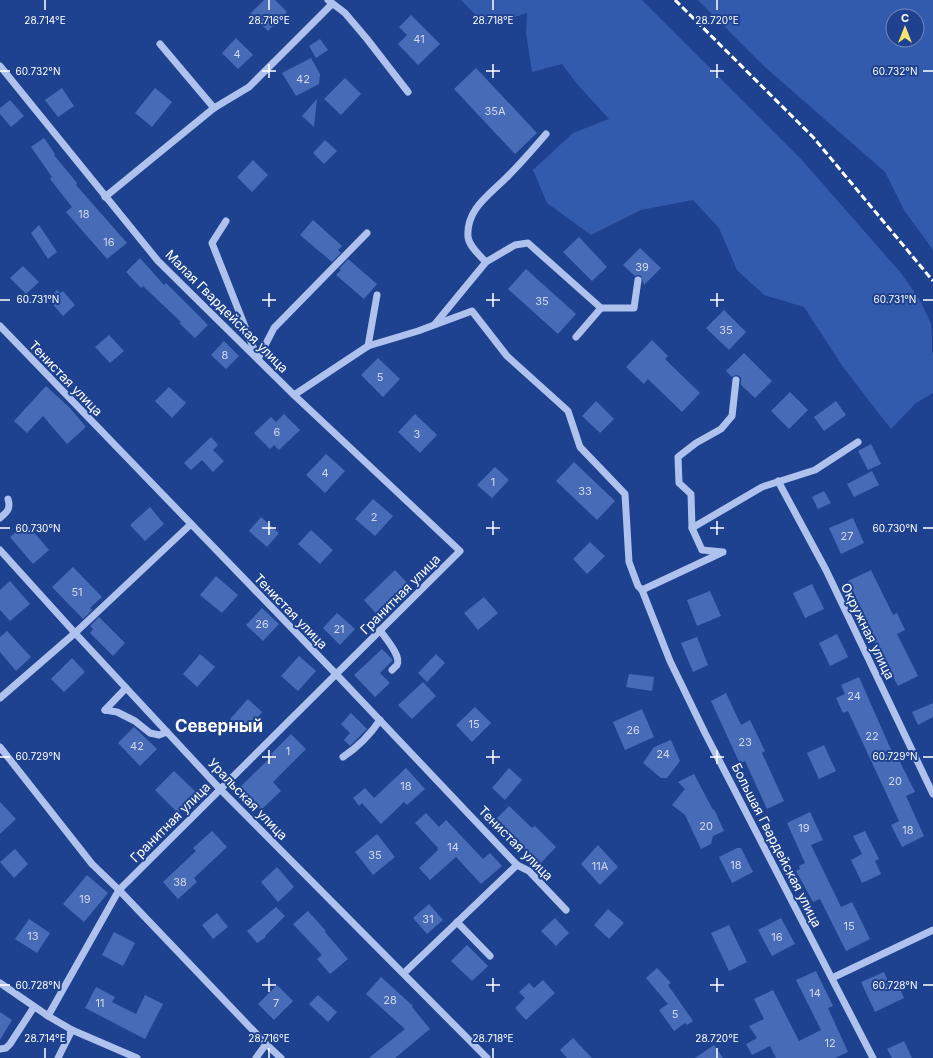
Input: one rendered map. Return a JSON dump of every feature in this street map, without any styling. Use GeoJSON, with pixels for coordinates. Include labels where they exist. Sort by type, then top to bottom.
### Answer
{"type":"FeatureCollection","features":[{"type":"Feature","properties":{"kind":"street"},"geometry":{"type":"LineString","coordinates":[[106,197],[214,108],[249,88],[330,2],[345,12],[408,92]]}},
{"type":"Feature","properties":{"kind":"street"},"geometry":{"type":"LineString","coordinates":[[160,44],[214,108]]}},
{"type":"Feature","properties":{"kind":"street","name":"Малая Гвардейская улица"},"geometry":{"type":"LineString","coordinates":[[0,66],[69,149],[158,261],[294,395],[460,551]]}},
{"type":"Feature","properties":{"kind":"street"},"geometry":{"type":"LineString","coordinates":[[486,262],[475,250],[468,239],[469,220],[477,206],[509,176],[546,134]]}},
{"type":"Feature","properties":{"kind":"street"},"geometry":{"type":"LineString","coordinates":[[226,221],[212,243],[258,359]]}},
{"type":"Feature","properties":{"kind":"street"},"geometry":{"type":"LineString","coordinates":[[258,359],[274,328],[367,233]]}},
{"type":"Feature","properties":{"kind":"street"},"geometry":{"type":"LineString","coordinates":[[294,395],[368,346],[418,331],[435,324],[486,262],[515,245],[528,243],[601,308],[634,308],[638,280]]}},
{"type":"Feature","properties":{"kind":"street"},"geometry":{"type":"LineString","coordinates":[[368,346],[377,295]]}},
{"type":"Feature","properties":{"kind":"street"},"geometry":{"type":"LineString","coordinates":[[576,337],[601,308]]}},
{"type":"Feature","properties":{"kind":"street","name":"Большая Гвардейская улица"},"geometry":{"type":"LineString","coordinates":[[435,324],[472,311],[507,356],[568,411],[580,447],[625,494],[629,562],[638,586],[642,590],[670,662],[705,733],[873,1058]]}},
{"type":"Feature","properties":{"kind":"street","name":"Тенистая улица"},"geometry":{"type":"LineString","coordinates":[[0,326],[336,674],[517,865],[529,871],[566,910]]}},
{"type":"Feature","properties":{"kind":"street"},"geometry":{"type":"LineString","coordinates":[[642,590],[723,552],[702,550],[692,528],[691,494],[679,484],[678,457],[696,443],[721,429],[732,416],[736,380]]}},
{"type":"Feature","properties":{"kind":"street"},"geometry":{"type":"LineString","coordinates":[[692,528],[762,487],[815,470],[858,442]]}},
{"type":"Feature","properties":{"kind":"street","name":"Окружная улица"},"geometry":{"type":"LineString","coordinates":[[778,481],[826,570],[933,794]]}},
{"type":"Feature","properties":{"kind":"street"},"geometry":{"type":"LineString","coordinates":[[0,518],[8,511],[10,505],[8,499]]}},
{"type":"Feature","properties":{"kind":"street"},"geometry":{"type":"LineString","coordinates":[[0,698],[75,633],[190,524]]}},
{"type":"Feature","properties":{"kind":"street","name":"Уральская улица"},"geometry":{"type":"LineString","coordinates":[[0,550],[75,633],[220,788],[487,1058]]}},
{"type":"Feature","properties":{"kind":"street","name":"Гранитная улица"},"geometry":{"type":"LineString","coordinates":[[48,1016],[119,890],[460,551]]}},
{"type":"Feature","properties":{"kind":"street"},"geometry":{"type":"LineString","coordinates":[[380,630],[397,654],[397,665],[392,670]]}},
{"type":"Feature","properties":{"kind":"street"},"geometry":{"type":"LineString","coordinates":[[126,688],[105,710],[117,712],[135,721],[150,733],[159,735],[167,732]]}},
{"type":"Feature","properties":{"kind":"street"},"geometry":{"type":"LineString","coordinates":[[343,757],[354,750],[380,720]]}},
{"type":"Feature","properties":{"kind":"street"},"geometry":{"type":"LineString","coordinates":[[0,747],[92,864],[281,1058]]}},
{"type":"Feature","properties":{"kind":"street"},"geometry":{"type":"LineString","coordinates":[[404,973],[517,865]]}},
{"type":"Feature","properties":{"kind":"street"},"geometry":{"type":"LineString","coordinates":[[456,922],[490,956]]}},
{"type":"Feature","properties":{"kind":"street"},"geometry":{"type":"LineString","coordinates":[[832,978],[933,930]]}},
{"type":"Feature","properties":{"kind":"street"},"geometry":{"type":"LineString","coordinates":[[0,983],[34,1007],[72,1030],[137,1058]]}},
{"type":"Feature","properties":{"kind":"street"},"geometry":{"type":"LineString","coordinates":[[0,1049],[6,1048],[10,1044],[34,1007]]}},
{"type":"Feature","properties":{"kind":"street"},"geometry":{"type":"LineString","coordinates":[[58,1058],[72,1030]]}},
{"type":"Feature","properties":{"kind":"street"},"geometry":{"type":"LineString","coordinates":[[256,1058],[266,1044]]}},
{"type":"Feature","properties":{"kind":"shaded area"},"geometry":{"type":"Polygon","coordinates":[[[461,0],[642,0],[800,158],[901,273],[921,302],[931,324],[933,393],[916,403],[891,429],[843,367],[804,307],[764,295],[737,270],[719,228],[693,200],[641,210],[591,235],[547,203],[533,170],[573,133],[609,119],[577,84],[562,64],[532,72],[526,33],[527,13],[503,21],[481,21],[461,0]]]}},
{"type":"Feature","properties":{"kind":"shaded area"},"geometry":{"type":"Polygon","coordinates":[[[698,0],[933,0],[933,250],[904,210],[885,172],[765,67],[698,0]]]}},
{"type":"Feature","properties":{"kind":"building"},"geometry":{"type":"Polygon","coordinates":[[[264,0],[275,0],[287,12],[268,31],[250,14],[264,0]]]}},
{"type":"Feature","properties":{"kind":"building"},"geometry":{"type":"Polygon","coordinates":[[[411,15],[440,44],[418,65],[398,44],[407,35],[399,27],[411,15]]]}},
{"type":"Feature","properties":{"kind":"building"},"geometry":{"type":"Polygon","coordinates":[[[236,38],[253,55],[238,69],[222,53],[236,38]]]}},
{"type":"Feature","properties":{"kind":"building"},"geometry":{"type":"Polygon","coordinates":[[[320,39],[328,50],[316,58],[309,46],[320,39]]]}},
{"type":"Feature","properties":{"kind":"building"},"geometry":{"type":"Polygon","coordinates":[[[311,58],[320,74],[319,84],[296,96],[282,73],[311,58]]]}},
{"type":"Feature","properties":{"kind":"building"},"geometry":{"type":"Polygon","coordinates":[[[476,68],[537,133],[515,154],[454,89],[476,68]]]}},
{"type":"Feature","properties":{"kind":"building"},"geometry":{"type":"Polygon","coordinates":[[[345,78],[361,94],[341,115],[324,99],[345,78]]]}},
{"type":"Feature","properties":{"kind":"building"},"geometry":{"type":"Polygon","coordinates":[[[62,88],[74,106],[58,117],[45,100],[62,88]]]}},
{"type":"Feature","properties":{"kind":"building"},"geometry":{"type":"Polygon","coordinates":[[[155,88],[172,102],[152,127],[135,113],[155,88]]]}},
{"type":"Feature","properties":{"kind":"building"},"geometry":{"type":"Polygon","coordinates":[[[317,99],[314,127],[302,116],[317,99]]]}},
{"type":"Feature","properties":{"kind":"building"},"geometry":{"type":"Polygon","coordinates":[[[10,100],[24,116],[11,127],[0,114],[0,108],[10,100]]]}},
{"type":"Feature","properties":{"kind":"building"},"geometry":{"type":"Polygon","coordinates":[[[44,138],[55,154],[54,155],[77,183],[76,185],[127,243],[107,259],[66,212],[72,207],[50,179],[52,177],[31,147],[44,138]]]}},
{"type":"Feature","properties":{"kind":"building"},"geometry":{"type":"Polygon","coordinates":[[[325,140],[337,151],[324,164],[313,153],[325,140]]]}},
{"type":"Feature","properties":{"kind":"building"},"geometry":{"type":"Polygon","coordinates":[[[253,160],[268,175],[252,192],[237,177],[253,160]]]}},
{"type":"Feature","properties":{"kind":"building"},"geometry":{"type":"Polygon","coordinates":[[[313,220],[342,246],[338,250],[341,253],[332,262],[300,235],[313,220]]]}},
{"type":"Feature","properties":{"kind":"building"},"geometry":{"type":"Polygon","coordinates":[[[39,225],[57,252],[48,259],[31,233],[39,225]]]}},
{"type":"Feature","properties":{"kind":"building"},"geometry":{"type":"Polygon","coordinates":[[[579,237],[607,267],[592,281],[563,252],[579,237]]]}},
{"type":"Feature","properties":{"kind":"building"},"geometry":{"type":"Polygon","coordinates":[[[640,248],[661,268],[644,285],[641,276],[635,276],[623,265],[640,248]]]}},
{"type":"Feature","properties":{"kind":"building"},"geometry":{"type":"Polygon","coordinates":[[[140,258],[164,285],[166,283],[208,325],[195,338],[179,323],[181,322],[143,286],[141,288],[126,272],[140,258]]]}},
{"type":"Feature","properties":{"kind":"building"},"geometry":{"type":"Polygon","coordinates":[[[348,259],[377,284],[364,299],[336,275],[348,259]]]}},
{"type":"Feature","properties":{"kind":"building"},"geometry":{"type":"Polygon","coordinates":[[[23,266],[39,282],[26,294],[10,278],[23,266]]]}},
{"type":"Feature","properties":{"kind":"building"},"geometry":{"type":"Polygon","coordinates":[[[526,269],[576,314],[558,334],[508,289],[526,269]]]}},
{"type":"Feature","properties":{"kind":"building"},"geometry":{"type":"Polygon","coordinates":[[[57,290],[60,293],[63,291],[75,305],[63,316],[48,299],[57,290]]]}},
{"type":"Feature","properties":{"kind":"building"},"geometry":{"type":"Polygon","coordinates":[[[724,310],[746,332],[729,350],[706,328],[724,310]]]}},
{"type":"Feature","properties":{"kind":"building"},"geometry":{"type":"Polygon","coordinates":[[[109,335],[124,351],[110,363],[95,347],[109,335]]]}},
{"type":"Feature","properties":{"kind":"building"},"geometry":{"type":"Polygon","coordinates":[[[652,340],[668,356],[665,359],[700,393],[682,412],[648,379],[644,384],[626,367],[652,340]]]}},
{"type":"Feature","properties":{"kind":"building"},"geometry":{"type":"Polygon","coordinates":[[[224,341],[239,356],[226,369],[211,355],[224,341]]]}},
{"type":"Feature","properties":{"kind":"building"},"geometry":{"type":"Polygon","coordinates":[[[744,353],[772,381],[755,398],[741,385],[741,378],[739,376],[736,375],[732,377],[726,371],[744,353]]]}},
{"type":"Feature","properties":{"kind":"building"},"geometry":{"type":"Polygon","coordinates":[[[378,358],[400,379],[383,397],[361,375],[378,358]]]}},
{"type":"Feature","properties":{"kind":"building"},"geometry":{"type":"Polygon","coordinates":[[[46,386],[70,408],[86,427],[67,444],[43,416],[27,433],[14,421],[46,386]]]}},
{"type":"Feature","properties":{"kind":"building"},"geometry":{"type":"Polygon","coordinates":[[[169,387],[186,403],[172,418],[155,401],[169,387]]]}},
{"type":"Feature","properties":{"kind":"building"},"geometry":{"type":"Polygon","coordinates":[[[790,392],[808,410],[789,429],[771,411],[790,392]]]}},
{"type":"Feature","properties":{"kind":"building"},"geometry":{"type":"Polygon","coordinates":[[[596,401],[614,419],[600,433],[582,416],[596,401]]]}},
{"type":"Feature","properties":{"kind":"building"},"geometry":{"type":"Polygon","coordinates":[[[836,401],[846,415],[824,431],[814,417],[836,401]]]}},
{"type":"Feature","properties":{"kind":"building"},"geometry":{"type":"Polygon","coordinates":[[[284,414],[300,430],[279,450],[274,445],[270,449],[254,433],[271,417],[276,422],[284,414]]]}},
{"type":"Feature","properties":{"kind":"building"},"geometry":{"type":"Polygon","coordinates":[[[415,414],[437,435],[420,453],[398,432],[415,414]]]}},
{"type":"Feature","properties":{"kind":"building"},"geometry":{"type":"Polygon","coordinates":[[[211,437],[218,445],[213,450],[224,461],[213,472],[202,460],[191,470],[184,463],[211,437]]]}},
{"type":"Feature","properties":{"kind":"building"},"geometry":{"type":"Polygon","coordinates":[[[871,444],[881,464],[868,470],[858,451],[871,444]]]}},
{"type":"Feature","properties":{"kind":"building"},"geometry":{"type":"Polygon","coordinates":[[[326,454],[345,471],[325,493],[306,475],[326,454]]]}},
{"type":"Feature","properties":{"kind":"building"},"geometry":{"type":"Polygon","coordinates":[[[574,462],[615,501],[597,520],[556,481],[574,462]]]}},
{"type":"Feature","properties":{"kind":"building"},"geometry":{"type":"Polygon","coordinates":[[[495,467],[509,480],[492,498],[477,485],[495,467]]]}},
{"type":"Feature","properties":{"kind":"building"},"geometry":{"type":"Polygon","coordinates":[[[872,471],[879,485],[854,497],[847,484],[872,471]]]}},
{"type":"Feature","properties":{"kind":"building"},"geometry":{"type":"Polygon","coordinates":[[[824,491],[831,503],[818,509],[812,497],[824,491]]]}},
{"type":"Feature","properties":{"kind":"building"},"geometry":{"type":"Polygon","coordinates":[[[373,499],[393,516],[375,536],[355,519],[373,499]]]}},
{"type":"Feature","properties":{"kind":"building"},"geometry":{"type":"Polygon","coordinates":[[[150,507],[164,524],[145,541],[130,525],[150,507]]]}},
{"type":"Feature","properties":{"kind":"building"},"geometry":{"type":"Polygon","coordinates":[[[261,517],[279,533],[267,547],[249,531],[261,517]]]}},
{"type":"Feature","properties":{"kind":"building"},"geometry":{"type":"Polygon","coordinates":[[[853,518],[864,543],[841,554],[829,528],[853,518]]]}},
{"type":"Feature","properties":{"kind":"building"},"geometry":{"type":"Polygon","coordinates":[[[26,523],[49,550],[33,564],[10,537],[26,523]]]}},
{"type":"Feature","properties":{"kind":"building"},"geometry":{"type":"Polygon","coordinates":[[[311,530],[333,550],[320,564],[298,544],[311,530]]]}},
{"type":"Feature","properties":{"kind":"building"},"geometry":{"type":"Polygon","coordinates":[[[590,542],[605,556],[587,574],[573,559],[590,542]]]}},
{"type":"Feature","properties":{"kind":"building"},"geometry":{"type":"Polygon","coordinates":[[[73,567],[102,597],[90,608],[92,610],[83,619],[52,587],[73,567]]]}},
{"type":"Feature","properties":{"kind":"building"},"geometry":{"type":"Polygon","coordinates":[[[395,570],[412,588],[381,619],[364,600],[395,570]]]}},
{"type":"Feature","properties":{"kind":"building"},"geometry":{"type":"Polygon","coordinates":[[[871,570],[893,615],[897,613],[905,630],[897,634],[918,676],[898,686],[861,616],[864,614],[848,581],[871,570]]]}},
{"type":"Feature","properties":{"kind":"building"},"geometry":{"type":"Polygon","coordinates":[[[216,576],[238,595],[222,613],[200,595],[216,576]]]}},
{"type":"Feature","properties":{"kind":"building"},"geometry":{"type":"Polygon","coordinates":[[[10,581],[30,604],[10,621],[0,610],[0,590],[10,581]]]}},
{"type":"Feature","properties":{"kind":"building"},"geometry":{"type":"Polygon","coordinates":[[[812,584],[824,609],[805,618],[793,593],[812,584]]]}},
{"type":"Feature","properties":{"kind":"building"},"geometry":{"type":"Polygon","coordinates":[[[710,591],[721,616],[697,626],[687,600],[710,591]]]}},
{"type":"Feature","properties":{"kind":"building"},"geometry":{"type":"Polygon","coordinates":[[[484,597],[498,613],[478,630],[464,613],[484,597]]]}},
{"type":"Feature","properties":{"kind":"building"},"geometry":{"type":"Polygon","coordinates":[[[262,608],[279,624],[263,641],[246,625],[262,608]]]}},
{"type":"Feature","properties":{"kind":"building"},"geometry":{"type":"Polygon","coordinates":[[[337,613],[355,629],[340,645],[323,628],[337,613]]]}},
{"type":"Feature","properties":{"kind":"building"},"geometry":{"type":"Polygon","coordinates":[[[99,617],[125,643],[113,656],[90,633],[93,629],[90,626],[99,617]]]}},
{"type":"Feature","properties":{"kind":"building"},"geometry":{"type":"Polygon","coordinates":[[[7,631],[31,657],[16,671],[0,652],[0,637],[7,631]]]}},
{"type":"Feature","properties":{"kind":"building"},"geometry":{"type":"Polygon","coordinates":[[[837,634],[848,657],[830,666],[819,643],[837,634]]]}},
{"type":"Feature","properties":{"kind":"building"},"geometry":{"type":"Polygon","coordinates":[[[697,637],[708,665],[693,672],[681,643],[697,637]]]}},
{"type":"Feature","properties":{"kind":"building"},"geometry":{"type":"Polygon","coordinates":[[[382,649],[393,660],[380,673],[390,683],[375,697],[354,675],[382,649]]]}},
{"type":"Feature","properties":{"kind":"building"},"geometry":{"type":"Polygon","coordinates":[[[200,654],[215,667],[197,687],[183,674],[200,654]]]}},
{"type":"Feature","properties":{"kind":"building"},"geometry":{"type":"Polygon","coordinates":[[[436,654],[445,663],[427,682],[418,673],[436,654]]]}},
{"type":"Feature","properties":{"kind":"building"},"geometry":{"type":"Polygon","coordinates":[[[299,656],[316,671],[298,691],[281,676],[299,656]]]}},
{"type":"Feature","properties":{"kind":"building"},"geometry":{"type":"Polygon","coordinates":[[[72,658],[85,672],[64,692],[51,679],[72,658]]]}},
{"type":"Feature","properties":{"kind":"building"},"geometry":{"type":"Polygon","coordinates":[[[629,674],[654,677],[652,691],[626,687],[629,674]]]}},
{"type":"Feature","properties":{"kind":"building"},"geometry":{"type":"Polygon","coordinates":[[[859,677],[896,761],[899,760],[915,792],[906,796],[924,836],[902,847],[891,825],[899,821],[848,711],[843,713],[836,698],[845,694],[841,685],[859,677]]]}},
{"type":"Feature","properties":{"kind":"building"},"geometry":{"type":"Polygon","coordinates":[[[423,682],[436,696],[412,719],[398,705],[423,682]]]}},
{"type":"Feature","properties":{"kind":"building"},"geometry":{"type":"Polygon","coordinates":[[[726,693],[741,725],[750,720],[765,751],[762,753],[784,801],[767,809],[745,761],[740,764],[711,701],[726,693]]]}},
{"type":"Feature","properties":{"kind":"building"},"geometry":{"type":"Polygon","coordinates":[[[248,699],[262,712],[245,732],[230,719],[248,699]]]}},
{"type":"Feature","properties":{"kind":"building"},"geometry":{"type":"Polygon","coordinates":[[[933,703],[933,717],[918,725],[912,712],[933,703]]]}},
{"type":"Feature","properties":{"kind":"building"},"geometry":{"type":"Polygon","coordinates":[[[475,707],[491,723],[472,742],[456,725],[475,707]]]}},
{"type":"Feature","properties":{"kind":"building"},"geometry":{"type":"Polygon","coordinates":[[[642,709],[654,737],[625,750],[613,722],[642,709]]]}},
{"type":"Feature","properties":{"kind":"building"},"geometry":{"type":"Polygon","coordinates":[[[351,713],[367,729],[350,746],[344,740],[350,733],[341,724],[351,713]]]}},
{"type":"Feature","properties":{"kind":"building"},"geometry":{"type":"Polygon","coordinates":[[[134,727],[157,749],[140,766],[118,743],[134,727]]]}},
{"type":"Feature","properties":{"kind":"building"},"geometry":{"type":"Polygon","coordinates":[[[291,734],[306,749],[273,782],[281,791],[261,810],[240,787],[272,756],[271,754],[291,734]]]}},
{"type":"Feature","properties":{"kind":"building"},"geometry":{"type":"Polygon","coordinates":[[[671,740],[680,761],[667,778],[661,778],[643,763],[654,747],[671,740]]]}},
{"type":"Feature","properties":{"kind":"building"},"geometry":{"type":"Polygon","coordinates":[[[824,745],[836,771],[819,779],[807,753],[824,745]]]}},
{"type":"Feature","properties":{"kind":"building"},"geometry":{"type":"Polygon","coordinates":[[[406,768],[425,789],[407,805],[404,802],[381,824],[362,803],[359,806],[353,798],[365,788],[374,798],[406,768]]]}},
{"type":"Feature","properties":{"kind":"building"},"geometry":{"type":"Polygon","coordinates":[[[509,768],[522,780],[505,800],[492,788],[509,768]]]}},
{"type":"Feature","properties":{"kind":"building"},"geometry":{"type":"Polygon","coordinates":[[[174,771],[197,793],[178,813],[155,790],[174,771]]]}},
{"type":"Feature","properties":{"kind":"building"},"geometry":{"type":"Polygon","coordinates":[[[694,774],[713,810],[714,809],[724,831],[713,836],[711,844],[701,849],[685,815],[672,805],[685,789],[678,782],[694,774]]]}},
{"type":"Feature","properties":{"kind":"building"},"geometry":{"type":"Polygon","coordinates":[[[0,802],[16,819],[0,834],[0,802]]]}},
{"type":"Feature","properties":{"kind":"building"},"geometry":{"type":"Polygon","coordinates":[[[509,806],[532,828],[535,826],[556,847],[540,864],[518,843],[520,841],[496,819],[509,806]]]}},
{"type":"Feature","properties":{"kind":"building"},"geometry":{"type":"Polygon","coordinates":[[[810,812],[823,840],[811,845],[841,907],[852,902],[870,939],[846,951],[820,899],[813,902],[796,871],[800,869],[799,866],[805,863],[787,823],[810,812]]]}},
{"type":"Feature","properties":{"kind":"building"},"geometry":{"type":"Polygon","coordinates":[[[426,813],[439,827],[446,820],[483,859],[490,853],[502,866],[481,884],[456,857],[430,880],[419,868],[438,850],[438,848],[415,823],[426,813]]]}},
{"type":"Feature","properties":{"kind":"building"},"geometry":{"type":"Polygon","coordinates":[[[212,831],[227,847],[194,878],[197,882],[178,899],[163,882],[196,851],[193,848],[212,831]]]}},
{"type":"Feature","properties":{"kind":"building"},"geometry":{"type":"Polygon","coordinates":[[[865,831],[879,859],[875,861],[881,874],[862,883],[851,860],[862,854],[853,836],[865,831]]]}},
{"type":"Feature","properties":{"kind":"building"},"geometry":{"type":"Polygon","coordinates":[[[377,834],[395,857],[373,875],[355,852],[377,834]]]}},
{"type":"Feature","properties":{"kind":"building"},"geometry":{"type":"Polygon","coordinates":[[[598,845],[618,867],[600,885],[581,864],[598,845]]]}},
{"type":"Feature","properties":{"kind":"building"},"geometry":{"type":"Polygon","coordinates":[[[737,848],[741,848],[753,872],[732,883],[719,857],[737,848]]]}},
{"type":"Feature","properties":{"kind":"building"},"geometry":{"type":"Polygon","coordinates":[[[15,849],[28,864],[14,878],[0,862],[15,849]]]}},
{"type":"Feature","properties":{"kind":"building"},"geometry":{"type":"Polygon","coordinates":[[[277,867],[294,887],[278,902],[261,882],[277,867]]]}},
{"type":"Feature","properties":{"kind":"building"},"geometry":{"type":"Polygon","coordinates":[[[87,875],[108,893],[84,922],[63,904],[87,875]]]}},
{"type":"Feature","properties":{"kind":"building"},"geometry":{"type":"Polygon","coordinates":[[[429,904],[443,920],[427,934],[413,918],[429,904]]]}},
{"type":"Feature","properties":{"kind":"building"},"geometry":{"type":"Polygon","coordinates":[[[276,907],[285,916],[265,936],[266,937],[257,943],[247,931],[276,907]]]}},
{"type":"Feature","properties":{"kind":"building"},"geometry":{"type":"Polygon","coordinates":[[[608,909],[624,923],[609,939],[594,925],[608,909]]]}},
{"type":"Feature","properties":{"kind":"building"},"geometry":{"type":"Polygon","coordinates":[[[308,911],[348,959],[330,974],[317,959],[322,955],[293,924],[308,911]]]}},
{"type":"Feature","properties":{"kind":"building"},"geometry":{"type":"Polygon","coordinates":[[[217,913],[228,927],[213,939],[202,925],[217,913]]]}},
{"type":"Feature","properties":{"kind":"building"},"geometry":{"type":"Polygon","coordinates":[[[555,918],[569,933],[556,946],[541,931],[555,918]]]}},
{"type":"Feature","properties":{"kind":"building"},"geometry":{"type":"Polygon","coordinates":[[[781,918],[795,944],[772,956],[758,930],[781,918]]]}},
{"type":"Feature","properties":{"kind":"building"},"geometry":{"type":"Polygon","coordinates":[[[29,919],[50,933],[37,953],[15,939],[29,919]]]}},
{"type":"Feature","properties":{"kind":"building"},"geometry":{"type":"Polygon","coordinates":[[[729,925],[747,962],[729,971],[711,933],[729,925]]]}},
{"type":"Feature","properties":{"kind":"building"},"geometry":{"type":"Polygon","coordinates":[[[114,932],[135,943],[123,966],[102,955],[114,932]]]}},
{"type":"Feature","properties":{"kind":"building"},"geometry":{"type":"Polygon","coordinates":[[[467,945],[488,966],[472,981],[451,961],[467,945]]]}},
{"type":"Feature","properties":{"kind":"building"},"geometry":{"type":"Polygon","coordinates":[[[657,968],[671,983],[668,985],[693,1021],[687,1025],[685,1023],[674,1031],[659,1010],[668,1004],[646,978],[657,968]]]}},
{"type":"Feature","properties":{"kind":"building"},"geometry":{"type":"Polygon","coordinates":[[[816,971],[833,1006],[828,1008],[848,1052],[835,1058],[776,1058],[770,1046],[752,1055],[746,1044],[757,1038],[749,1026],[764,1019],[754,999],[773,990],[799,1041],[821,1030],[796,980],[816,971]]]}},
{"type":"Feature","properties":{"kind":"building"},"geometry":{"type":"Polygon","coordinates":[[[884,972],[892,990],[899,986],[904,998],[875,1012],[861,982],[884,972]]]}},
{"type":"Feature","properties":{"kind":"building"},"geometry":{"type":"Polygon","coordinates":[[[381,977],[413,1006],[412,1007],[430,1029],[395,1058],[369,1058],[405,1029],[366,994],[381,977]]]}},
{"type":"Feature","properties":{"kind":"building"},"geometry":{"type":"Polygon","coordinates":[[[543,980],[555,993],[526,1020],[515,1008],[525,998],[519,992],[529,983],[534,988],[543,980]]]}},
{"type":"Feature","properties":{"kind":"building"},"geometry":{"type":"Polygon","coordinates":[[[277,985],[293,1001],[274,1020],[258,1004],[277,985]]]}},
{"type":"Feature","properties":{"kind":"building"},"geometry":{"type":"Polygon","coordinates":[[[96,987],[115,997],[112,1002],[136,1014],[145,995],[163,1004],[145,1039],[85,1008],[96,987]]]}},
{"type":"Feature","properties":{"kind":"building"},"geometry":{"type":"Polygon","coordinates":[[[318,995],[337,1012],[328,1022],[309,1004],[318,995]]]}},
{"type":"Feature","properties":{"kind":"building"},"geometry":{"type":"Polygon","coordinates":[[[0,1012],[12,1020],[0,1040],[0,1012]]]}},
{"type":"Feature","properties":{"kind":"building"},"geometry":{"type":"Polygon","coordinates":[[[573,1038],[592,1058],[567,1058],[560,1050],[573,1038]]]}},
{"type":"Feature","properties":{"kind":"building"},"geometry":{"type":"Polygon","coordinates":[[[904,1041],[912,1058],[892,1058],[887,1049],[904,1041]]]}},
{"type":"Feature","properties":{"kind":"building"},"geometry":{"type":"Polygon","coordinates":[[[714,1045],[723,1058],[695,1058],[714,1045]]]}},
{"type":"Feature","properties":{"kind":"railway"},"geometry":{"type":"LineString","coordinates":[[675,0],[813,137],[933,281]]}},
{"type":"Feature","properties":{"kind":"district","name":"Северный"},"geometry":{"type":"Point","coordinates":[219,726]}}]}
